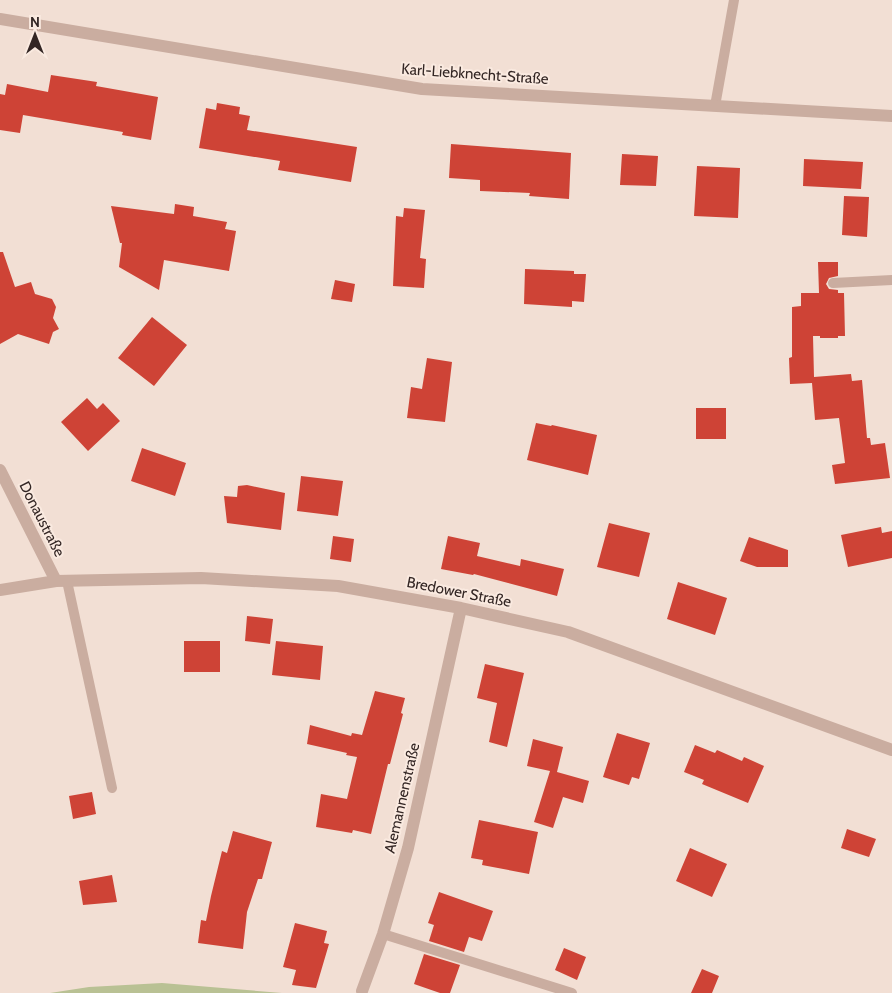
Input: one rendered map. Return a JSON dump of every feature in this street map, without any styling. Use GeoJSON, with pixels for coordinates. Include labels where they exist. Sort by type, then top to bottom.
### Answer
{"type":"FeatureCollection","features":[{"type":"Feature","properties":{"kind":"street","name":"Karl-Liebknecht-Straße"},"geometry":{"type":"LineString","coordinates":[[0,19],[422,89],[892,116]]}},
{"type":"Feature","properties":{"kind":"street","name":"Donaustraße"},"geometry":{"type":"LineString","coordinates":[[0,470],[61,581]]}},
{"type":"Feature","properties":{"kind":"street","name":"Bredower Straße"},"geometry":{"type":"LineString","coordinates":[[0,590],[61,581],[201,578],[338,586],[460,608],[568,632],[892,750]]}},
{"type":"Feature","properties":{"kind":"street","name":"Alemannenstraße"},"geometry":{"type":"LineString","coordinates":[[362,991],[383,934],[408,848],[460,608]]}},
{"type":"Feature","properties":{"kind":"lane"},"geometry":{"type":"LineString","coordinates":[[715,106],[734,0]]}},
{"type":"Feature","properties":{"kind":"lane"},"geometry":{"type":"LineString","coordinates":[[833,283],[892,280]]}},
{"type":"Feature","properties":{"kind":"lane"},"geometry":{"type":"LineString","coordinates":[[61,581],[112,788]]}},
{"type":"Feature","properties":{"kind":"lane"},"geometry":{"type":"LineString","coordinates":[[383,934],[572,993]]}},
{"type":"Feature","properties":{"kind":"green space"},"geometry":{"type":"Polygon","coordinates":[[[162,983],[282,993],[50,993],[89,987],[162,983]]]}},
{"type":"Feature","properties":{"kind":"building"},"geometry":{"type":"Polygon","coordinates":[[[51,75],[97,82],[96,86],[158,97],[151,140],[122,135],[123,132],[23,115],[20,133],[0,130],[0,94],[5,95],[7,84],[48,92],[51,75]]]}},
{"type":"Feature","properties":{"kind":"building"},"geometry":{"type":"Polygon","coordinates":[[[217,103],[240,107],[239,114],[250,116],[247,130],[357,147],[351,182],[278,170],[280,161],[199,148],[206,108],[216,110],[217,103]]]}},
{"type":"Feature","properties":{"kind":"building"},"geometry":{"type":"Polygon","coordinates":[[[451,144],[571,153],[569,199],[529,196],[530,193],[480,191],[480,180],[449,178],[451,144]]]}},
{"type":"Feature","properties":{"kind":"building"},"geometry":{"type":"Polygon","coordinates":[[[622,154],[658,156],[656,186],[620,185],[622,154]]]}},
{"type":"Feature","properties":{"kind":"building"},"geometry":{"type":"Polygon","coordinates":[[[804,159],[863,162],[861,189],[803,186],[804,159]]]}},
{"type":"Feature","properties":{"kind":"building"},"geometry":{"type":"Polygon","coordinates":[[[697,166],[740,168],[738,218],[694,216],[697,166]]]}},
{"type":"Feature","properties":{"kind":"building"},"geometry":{"type":"Polygon","coordinates":[[[844,196],[869,197],[867,237],[842,235],[844,196]]]}},
{"type":"Feature","properties":{"kind":"building"},"geometry":{"type":"Polygon","coordinates":[[[175,204],[194,207],[193,216],[227,222],[225,229],[236,231],[229,271],[164,260],[159,290],[119,267],[122,243],[120,243],[111,206],[174,214],[175,204]]]}},
{"type":"Feature","properties":{"kind":"building"},"geometry":{"type":"Polygon","coordinates":[[[404,208],[425,210],[420,258],[426,259],[424,288],[393,286],[396,216],[403,217],[404,208]]]}},
{"type":"Feature","properties":{"kind":"building"},"geometry":{"type":"Polygon","coordinates":[[[0,252],[3,252],[15,287],[31,282],[35,294],[52,299],[56,307],[53,318],[59,329],[53,332],[49,344],[18,334],[0,344],[0,252]]]}},
{"type":"Feature","properties":{"kind":"building"},"geometry":{"type":"Polygon","coordinates":[[[818,262],[838,262],[838,276],[829,278],[826,284],[829,289],[838,290],[838,293],[844,293],[845,336],[820,338],[820,336],[813,336],[814,377],[851,374],[852,381],[862,380],[867,438],[870,438],[871,445],[885,443],[890,478],[835,484],[832,465],[845,463],[839,418],[815,420],[812,383],[790,384],[789,358],[792,357],[792,307],[801,306],[801,293],[819,293],[818,262]]]}},
{"type":"Feature","properties":{"kind":"building"},"geometry":{"type":"Polygon","coordinates":[[[525,269],[574,271],[574,274],[586,274],[584,302],[572,301],[572,307],[524,304],[525,269]]]}},
{"type":"Feature","properties":{"kind":"building"},"geometry":{"type":"Polygon","coordinates":[[[335,280],[355,284],[352,302],[331,299],[335,280]]]}},
{"type":"Feature","properties":{"kind":"building"},"geometry":{"type":"Polygon","coordinates":[[[152,317],[187,345],[154,386],[118,358],[152,317]]]}},
{"type":"Feature","properties":{"kind":"building"},"geometry":{"type":"Polygon","coordinates":[[[427,358],[452,362],[445,422],[407,418],[411,387],[422,389],[427,358]]]}},
{"type":"Feature","properties":{"kind":"building"},"geometry":{"type":"Polygon","coordinates":[[[87,398],[97,409],[103,403],[120,421],[88,451],[61,422],[87,398]]]}},
{"type":"Feature","properties":{"kind":"building"},"geometry":{"type":"Polygon","coordinates":[[[696,408],[726,408],[726,439],[696,439],[696,408]]]}},
{"type":"Feature","properties":{"kind":"building"},"geometry":{"type":"Polygon","coordinates":[[[536,423],[597,435],[588,475],[527,460],[536,423]]]}},
{"type":"Feature","properties":{"kind":"building"},"geometry":{"type":"Polygon","coordinates":[[[142,448],[186,463],[175,496],[131,481],[142,448]]]}},
{"type":"Feature","properties":{"kind":"building"},"geometry":{"type":"Polygon","coordinates":[[[301,476],[343,481],[338,516],[297,511],[301,476]]]}},
{"type":"Feature","properties":{"kind":"building"},"geometry":{"type":"Polygon","coordinates":[[[247,485],[285,493],[281,530],[227,523],[224,496],[237,497],[238,486],[247,485]]]}},
{"type":"Feature","properties":{"kind":"building"},"geometry":{"type":"Polygon","coordinates":[[[609,523],[650,533],[639,577],[597,567],[609,523]]]}},
{"type":"Feature","properties":{"kind":"building"},"geometry":{"type":"Polygon","coordinates":[[[881,527],[882,533],[892,531],[892,558],[848,567],[841,535],[881,527]]]}},
{"type":"Feature","properties":{"kind":"building"},"geometry":{"type":"Polygon","coordinates":[[[333,536],[354,539],[351,562],[330,559],[333,536]]]}},
{"type":"Feature","properties":{"kind":"building"},"geometry":{"type":"Polygon","coordinates":[[[448,536],[480,543],[477,556],[520,566],[521,559],[564,569],[557,596],[474,574],[441,569],[448,536]]]}},
{"type":"Feature","properties":{"kind":"building"},"geometry":{"type":"Polygon","coordinates":[[[749,537],[788,550],[788,567],[757,567],[740,561],[749,537]]]}},
{"type":"Feature","properties":{"kind":"building"},"geometry":{"type":"Polygon","coordinates":[[[678,582],[727,598],[715,635],[667,619],[678,582]]]}},
{"type":"Feature","properties":{"kind":"building"},"geometry":{"type":"Polygon","coordinates":[[[247,616],[273,619],[270,644],[245,641],[247,616]]]}},
{"type":"Feature","properties":{"kind":"building"},"geometry":{"type":"Polygon","coordinates":[[[184,641],[220,641],[220,672],[184,672],[184,641]]]}},
{"type":"Feature","properties":{"kind":"building"},"geometry":{"type":"Polygon","coordinates":[[[276,641],[323,646],[320,680],[272,675],[276,641]]]}},
{"type":"Feature","properties":{"kind":"building"},"geometry":{"type":"Polygon","coordinates":[[[485,664],[524,673],[507,747],[489,742],[497,703],[477,698],[485,664]]]}},
{"type":"Feature","properties":{"kind":"building"},"geometry":{"type":"Polygon","coordinates":[[[375,691],[405,698],[401,713],[403,714],[390,764],[388,764],[371,834],[353,830],[352,833],[316,827],[321,794],[347,799],[357,757],[307,744],[310,725],[351,736],[352,733],[362,735],[375,691]]]}},
{"type":"Feature","properties":{"kind":"building"},"geometry":{"type":"Polygon","coordinates":[[[617,733],[650,743],[639,779],[632,777],[629,785],[603,777],[617,733]]]}},
{"type":"Feature","properties":{"kind":"building"},"geometry":{"type":"Polygon","coordinates":[[[533,739],[563,747],[557,772],[589,781],[583,803],[563,797],[553,828],[534,822],[550,771],[527,766],[533,739]]]}},
{"type":"Feature","properties":{"kind":"building"},"geometry":{"type":"Polygon","coordinates":[[[695,745],[715,753],[717,750],[742,761],[744,757],[764,766],[748,803],[702,784],[704,780],[684,772],[695,745]]]}},
{"type":"Feature","properties":{"kind":"building"},"geometry":{"type":"Polygon","coordinates":[[[92,792],[96,814],[73,819],[69,796],[92,792]]]}},
{"type":"Feature","properties":{"kind":"building"},"geometry":{"type":"Polygon","coordinates":[[[479,820],[538,832],[529,874],[482,865],[483,860],[471,858],[479,820]]]}},
{"type":"Feature","properties":{"kind":"building"},"geometry":{"type":"Polygon","coordinates":[[[847,829],[876,839],[869,857],[841,848],[847,829]]]}},
{"type":"Feature","properties":{"kind":"building"},"geometry":{"type":"Polygon","coordinates":[[[233,831],[272,842],[262,879],[258,879],[247,912],[243,949],[198,943],[201,920],[206,921],[222,851],[227,853],[233,831]]]}},
{"type":"Feature","properties":{"kind":"building"},"geometry":{"type":"Polygon","coordinates":[[[690,848],[727,864],[712,897],[676,881],[690,848]]]}},
{"type":"Feature","properties":{"kind":"building"},"geometry":{"type":"Polygon","coordinates":[[[112,875],[117,902],[83,905],[79,881],[112,875]]]}},
{"type":"Feature","properties":{"kind":"building"},"geometry":{"type":"Polygon","coordinates":[[[439,892],[493,911],[482,941],[469,937],[464,952],[429,941],[434,925],[428,923],[439,892]]]}},
{"type":"Feature","properties":{"kind":"building"},"geometry":{"type":"Polygon","coordinates":[[[295,923],[327,931],[324,943],[329,944],[316,988],[292,985],[296,970],[283,967],[295,923]]]}},
{"type":"Feature","properties":{"kind":"building"},"geometry":{"type":"Polygon","coordinates":[[[564,948],[586,957],[577,980],[555,970],[564,948]]]}},
{"type":"Feature","properties":{"kind":"building"},"geometry":{"type":"Polygon","coordinates":[[[424,954],[460,965],[450,993],[440,993],[414,984],[424,954]]]}},
{"type":"Feature","properties":{"kind":"building"},"geometry":{"type":"Polygon","coordinates":[[[702,969],[719,976],[712,993],[691,993],[702,969]]]}}]}
